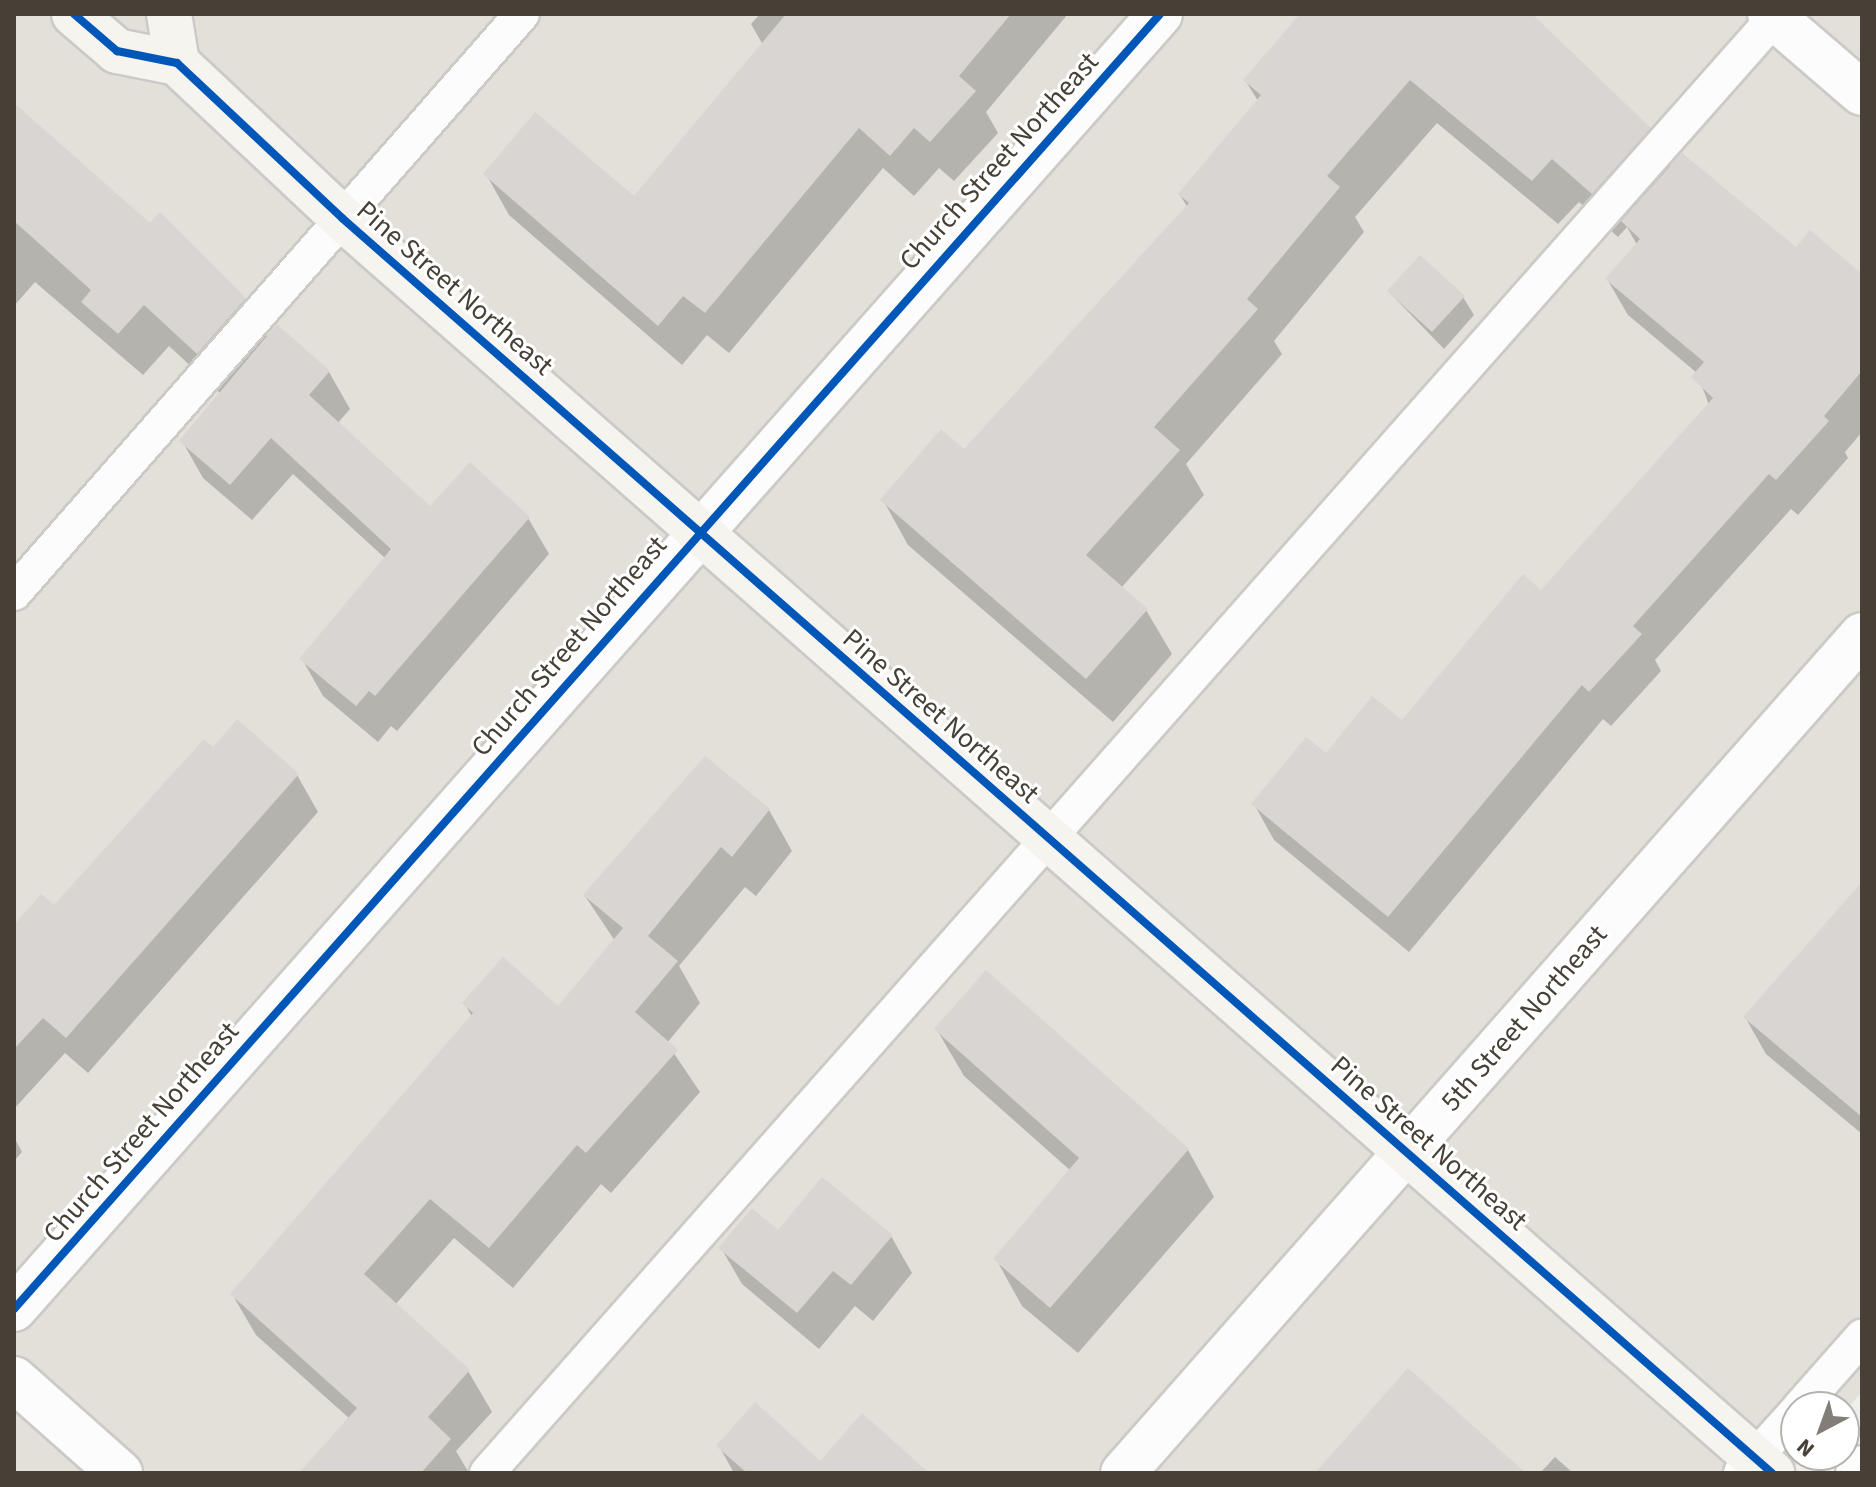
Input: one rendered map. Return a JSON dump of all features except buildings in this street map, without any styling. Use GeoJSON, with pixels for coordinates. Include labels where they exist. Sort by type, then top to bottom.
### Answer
{"type":"FeatureCollection","features":[{"type":"Feature","properties":{"kind":"main road"},"geometry":{"type":"LineString","coordinates":[[74,14],[117,51],[177,63],[169,14]]}},
{"type":"Feature","properties":{"kind":"main road","name":"Pine Street Northeast"},"geometry":{"type":"LineString","coordinates":[[177,63],[342,218],[1406,1153],[1756,1468]]}},
{"type":"Feature","properties":{"kind":"street","name":"Church Street Northeast"},"geometry":{"type":"LineString","coordinates":[[14,1309],[698,532],[1160,14]]}},
{"type":"Feature","properties":{"kind":"street"},"geometry":{"type":"LineString","coordinates":[[1774,15],[1862,93]]}},
{"type":"Feature","properties":{"kind":"street","name":"5th Street Northeast"},"geometry":{"type":"LineString","coordinates":[[1123,1473],[1862,635]]}},
{"type":"Feature","properties":{"kind":"street"},"geometry":{"type":"LineString","coordinates":[[14,1379],[120,1473]]}},
{"type":"Feature","properties":{"kind":"lane"},"geometry":{"type":"LineString","coordinates":[[14,593],[522,14]]}},
{"type":"Feature","properties":{"kind":"lane"},"geometry":{"type":"LineString","coordinates":[[487,1473],[1774,15]]}},
{"type":"Feature","properties":{"kind":"lane"},"geometry":{"type":"LineString","coordinates":[[1818,1391],[1855,1358]]}},
{"type":"Feature","properties":{"kind":"lane"},"geometry":{"type":"LineString","coordinates":[[1756,1468],[1780,1434]]}},
{"type":"Feature","properties":{"kind":"lane"},"geometry":{"type":"LineString","coordinates":[[1853,1473],[1862,1463]]}},
{"type":"Feature","properties":{"kind":"shaded area"},"geometry":{"type":"Polygon","coordinates":[[[14,14],[1862,14],[1862,1392],[1780,1391],[1780,1471],[1791,1471],[1789,1473],[14,1473],[14,14]]]}},
{"type":"Feature","properties":{"kind":"cycle path"},"geometry":{"type":"LineString","coordinates":[[74,14],[117,51],[177,63],[342,218],[1772,1473]]}},
{"type":"Feature","properties":{"kind":"cycle path"},"geometry":{"type":"LineString","coordinates":[[14,1309],[1160,14]]}}]}
